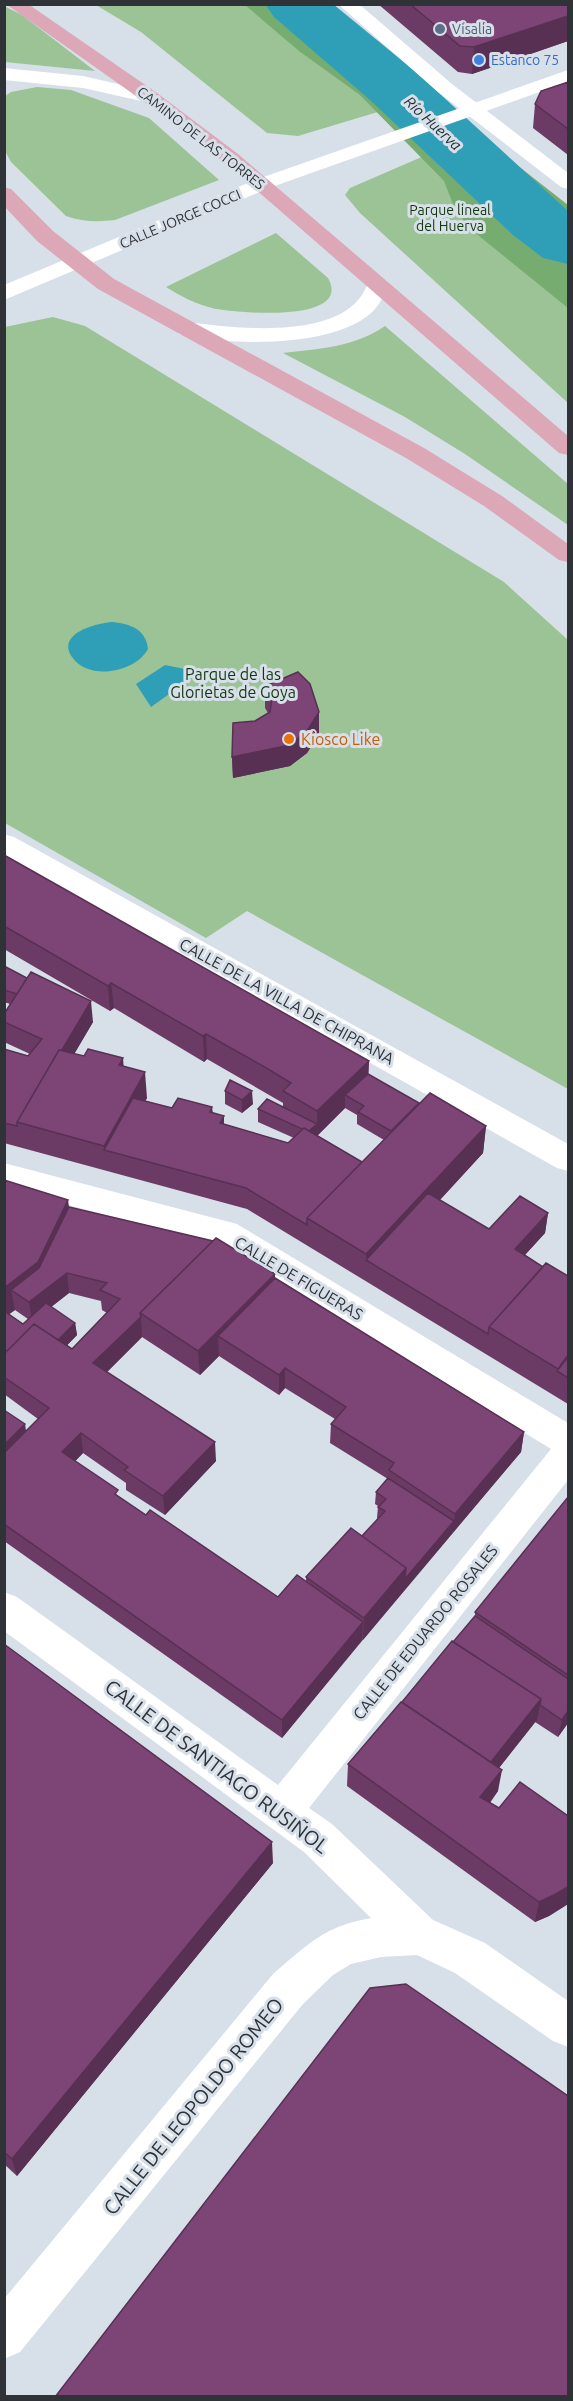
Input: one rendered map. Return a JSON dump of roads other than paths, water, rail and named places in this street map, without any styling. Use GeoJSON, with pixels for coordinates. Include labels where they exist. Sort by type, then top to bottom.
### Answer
{"type":"FeatureCollection","features":[{"type":"Feature","properties":{"kind":"main road","name":"CAMINO DE LAS TORRES"},"geometry":{"type":"LineString","coordinates":[[15,4],[150,97],[262,184],[568,448]]}},
{"type":"Feature","properties":{"kind":"main road"},"geometry":{"type":"LineString","coordinates":[[4,193],[33,226],[106,284],[415,453],[493,501],[568,555]]}},
{"type":"Feature","properties":{"kind":"street"},"geometry":{"type":"LineString","coordinates":[[347,4],[464,112],[568,183]]}},
{"type":"Feature","properties":{"kind":"street"},"geometry":{"type":"LineString","coordinates":[[4,74],[106,86],[150,97]]}},
{"type":"Feature","properties":{"kind":"street"},"geometry":{"type":"LineString","coordinates":[[464,112],[568,76]]}},
{"type":"Feature","properties":{"kind":"street"},"geometry":{"type":"LineString","coordinates":[[4,81],[38,77]]}},
{"type":"Feature","properties":{"kind":"street","name":"CALLE JORGE COCCI"},"geometry":{"type":"LineString","coordinates":[[4,293],[262,184],[464,112]]}},
{"type":"Feature","properties":{"kind":"street"},"geometry":{"type":"LineString","coordinates":[[188,329],[257,335],[320,328],[342,321],[359,312],[374,297],[378,285]]}},
{"type":"Feature","properties":{"kind":"street","name":"CALLE DE LA VILLA DE CHIPRANA"},"geometry":{"type":"LineString","coordinates":[[4,844],[568,1159]]}},
{"type":"Feature","properties":{"kind":"street","name":"CALLE DE FIGUERAS"},"geometry":{"type":"LineString","coordinates":[[4,1175],[225,1233],[568,1441]]}},
{"type":"Feature","properties":{"kind":"street","name":"CALLE DE EDUARDO ROSALES"},"geometry":{"type":"LineString","coordinates":[[282,1811],[568,1454]]}},
{"type":"Feature","properties":{"kind":"street","name":"CALLE DE SANTIAGO RUSIÑOL"},"geometry":{"type":"LineString","coordinates":[[4,1608],[318,1838],[418,1935]]}},
{"type":"Feature","properties":{"kind":"street"},"geometry":{"type":"LineString","coordinates":[[418,1935],[470,1958],[568,2026]]}},
{"type":"Feature","properties":{"kind":"street","name":"CALLE DE LEOPOLDO ROMEO"},"geometry":{"type":"LineString","coordinates":[[4,2336],[288,1989],[324,1956],[356,1942],[381,1936],[418,1935]]}},
{"type":"Feature","properties":{"kind":"water"},"geometry":{"type":"Polygon","coordinates":[[[113,622],[131,626],[141,632],[148,649],[142,657],[133,664],[111,671],[89,669],[79,665],[72,657],[69,642],[80,631],[113,622]]]}},
{"type":"Feature","properties":{"kind":"water"},"geometry":{"type":"Polygon","coordinates":[[[165,665],[200,672],[151,707],[136,684],[165,665]]]}},
{"type":"Feature","properties":{"kind":"waterway","name":"Río Huerva"},"geometry":{"type":"LineString","coordinates":[[295,4],[393,86],[537,220],[568,243]]}},
{"type":"Feature","properties":{"kind":"place","name":"Visalia"},"geometry":{"type":"Point","coordinates":[440,29]}},
{"type":"Feature","properties":{"kind":"place","name":"Estanco 75"},"geometry":{"type":"Point","coordinates":[479,60]}},
{"type":"Feature","properties":{"kind":"place","name":"Kiosco Like"},"geometry":{"type":"Point","coordinates":[289,739]}},
{"type":"Feature","properties":{"kind":"park label","name":"Parque lineal del Huerva"},"geometry":{"type":"Point","coordinates":[450,218]}},
{"type":"Feature","properties":{"kind":"park label","name":"Parque de las Glorietas de Goya"},"geometry":{"type":"Point","coordinates":[233,683]}}]}
